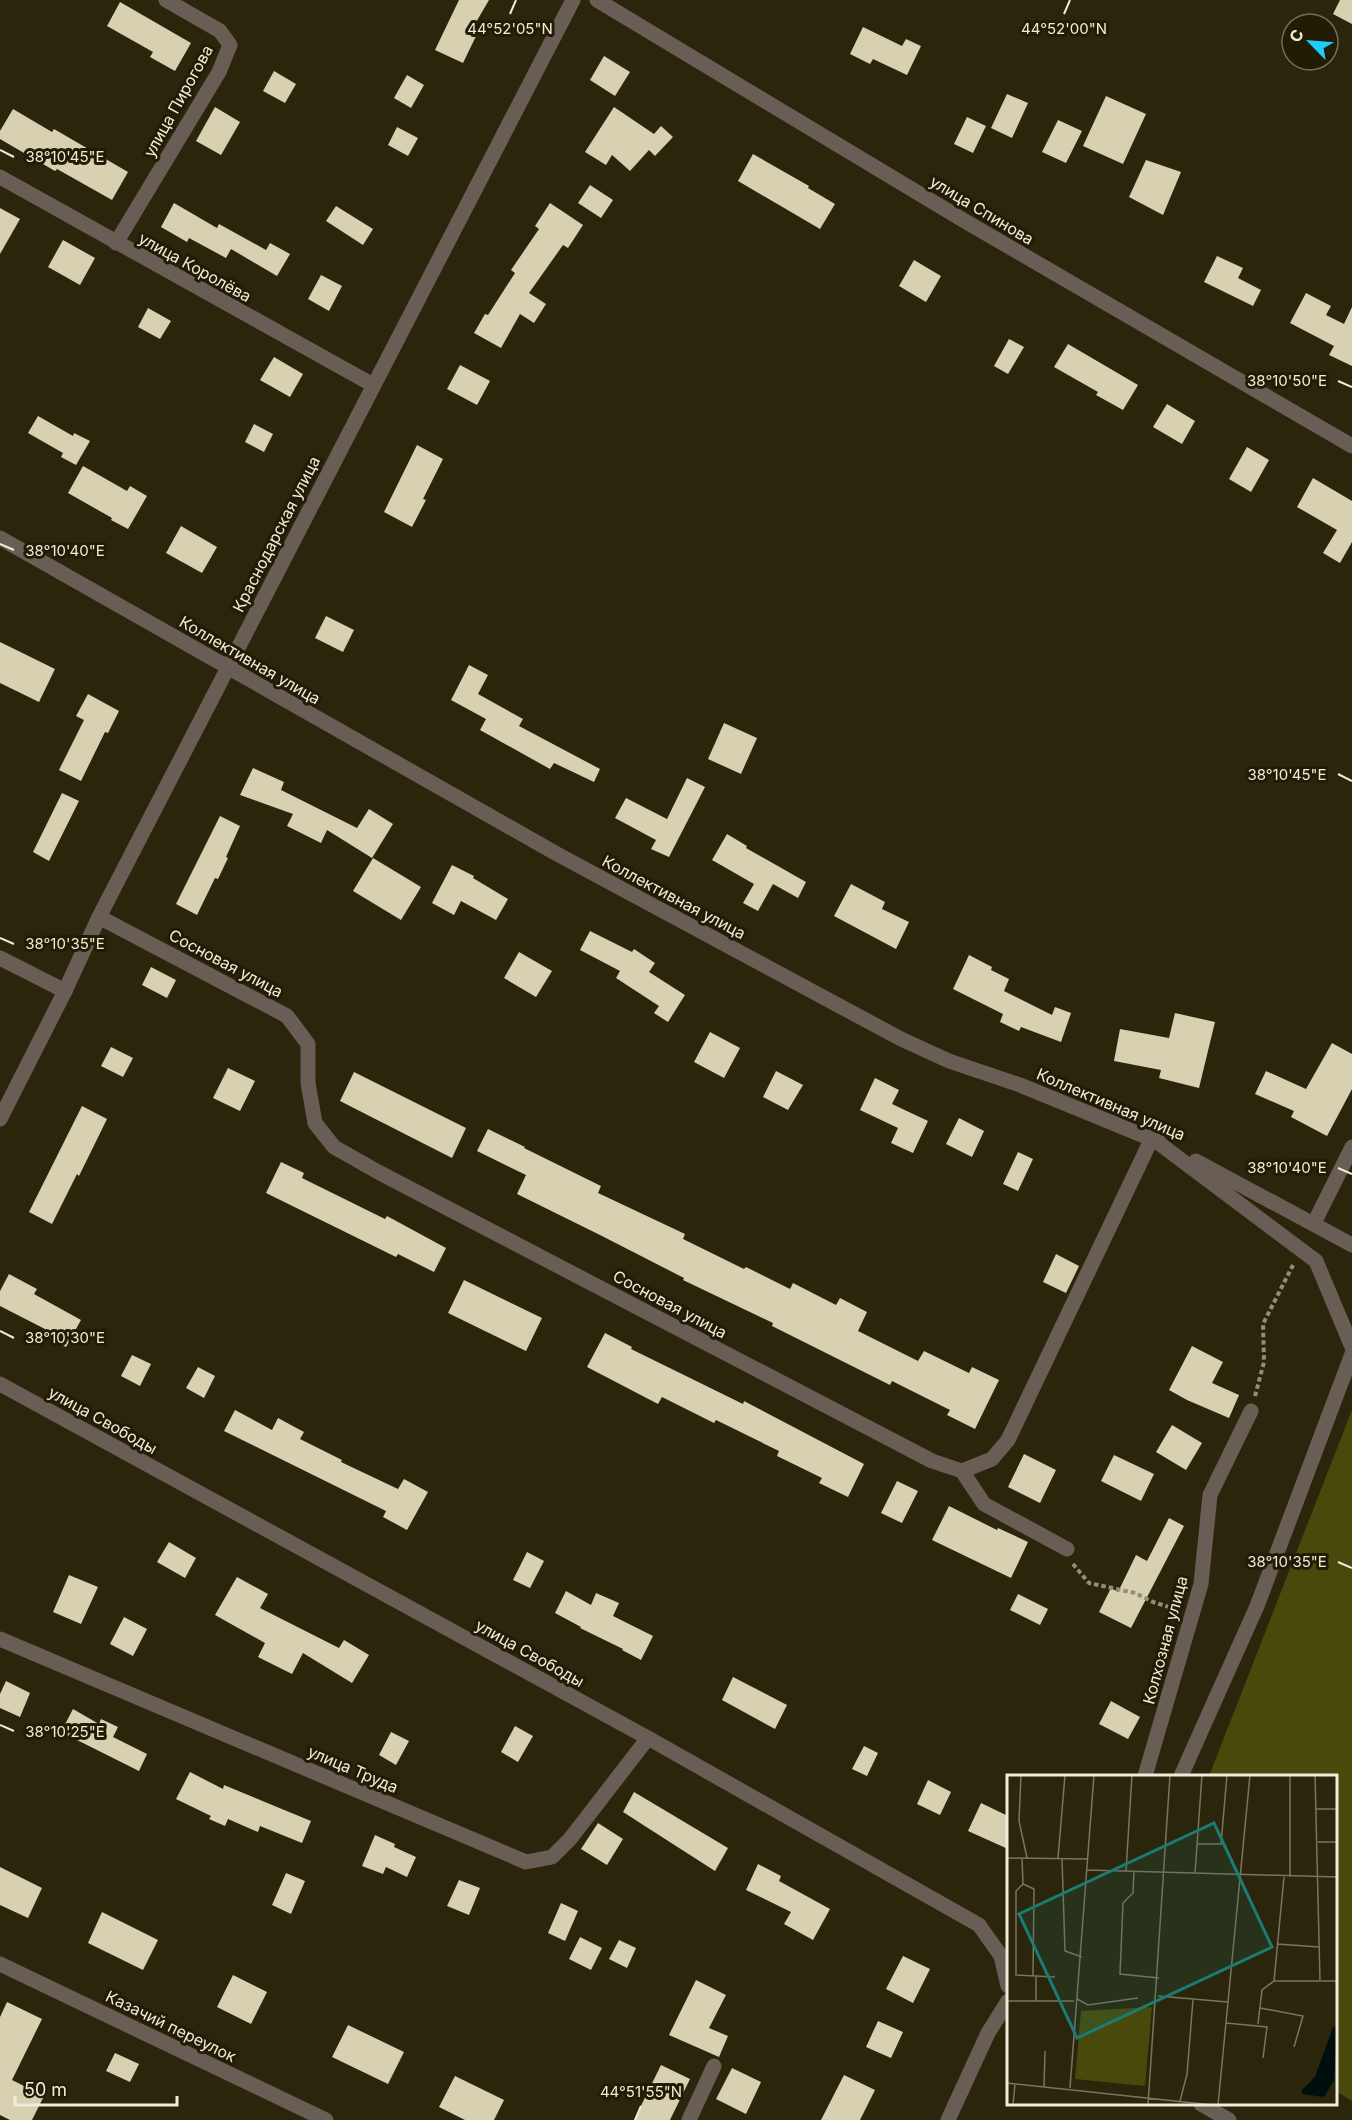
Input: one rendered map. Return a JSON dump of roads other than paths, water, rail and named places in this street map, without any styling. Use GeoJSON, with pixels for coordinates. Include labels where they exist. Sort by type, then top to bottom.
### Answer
{"type":"FeatureCollection","features":[{"type":"Feature","properties":{"kind":"street","name":"улица Пирогова"},"geometry":{"type":"LineString","coordinates":[[116,243],[219,72],[230,45],[220,32],[166,0]]}},
{"type":"Feature","properties":{"kind":"street","name":"Краснодарская улица"},"geometry":{"type":"LineString","coordinates":[[0,1119],[65,991],[99,917],[573,0]]}},
{"type":"Feature","properties":{"kind":"street","name":"улица Спинова"},"geometry":{"type":"LineString","coordinates":[[597,0],[963,220],[1352,447]]}},
{"type":"Feature","properties":{"kind":"street","name":"улица Королёва"},"geometry":{"type":"LineString","coordinates":[[0,177],[373,386]]}},
{"type":"Feature","properties":{"kind":"street","name":"Коллективная улица"},"geometry":{"type":"LineString","coordinates":[[0,538],[557,854],[901,1038],[949,1061],[1020,1085],[1152,1138],[1352,1245]]}},
{"type":"Feature","properties":{"kind":"street","name":"Сосновая улица"},"geometry":{"type":"LineString","coordinates":[[99,917],[287,1016],[308,1044],[308,1083],[315,1123],[334,1147],[921,1455],[962,1471]]}},
{"type":"Feature","properties":{"kind":"street"},"geometry":{"type":"LineString","coordinates":[[0,958],[65,991]]}},
{"type":"Feature","properties":{"kind":"street"},"geometry":{"type":"LineString","coordinates":[[1067,1549],[984,1504],[962,1471],[992,1459],[1008,1440],[1152,1138],[1316,1261],[1352,1347]]}},
{"type":"Feature","properties":{"kind":"street"},"geometry":{"type":"LineString","coordinates":[[1314,1223],[1352,1147]]}},
{"type":"Feature","properties":{"kind":"street"},"geometry":{"type":"LineString","coordinates":[[1181,1775],[1257,1606],[1352,1354]]}},
{"type":"Feature","properties":{"kind":"street","name":"улица Свободы"},"geometry":{"type":"LineString","coordinates":[[0,1384],[648,1738],[979,1925],[1005,1954],[1007,1975]]}},
{"type":"Feature","properties":{"kind":"street","name":"Колхозная улица"},"geometry":{"type":"LineString","coordinates":[[1145,1775],[1201,1584],[1210,1495],[1251,1411]]}},
{"type":"Feature","properties":{"kind":"street","name":"улица Труда"},"geometry":{"type":"LineString","coordinates":[[0,1639],[526,1862],[552,1857],[564,1845],[648,1738]]}},
{"type":"Feature","properties":{"kind":"street","name":"Казачий переулок"},"geometry":{"type":"LineString","coordinates":[[0,1964],[326,2120]]}},
{"type":"Feature","properties":{"kind":"street"},"geometry":{"type":"LineString","coordinates":[[948,2120],[987,2033],[1007,2003]]}},
{"type":"Feature","properties":{"kind":"street"},"geometry":{"type":"LineString","coordinates":[[689,2120],[714,2066]]}},
{"type":"Feature","properties":{"kind":"street"},"geometry":{"type":"LineString","coordinates":[[1204,2105],[1229,2120]]}}]}
